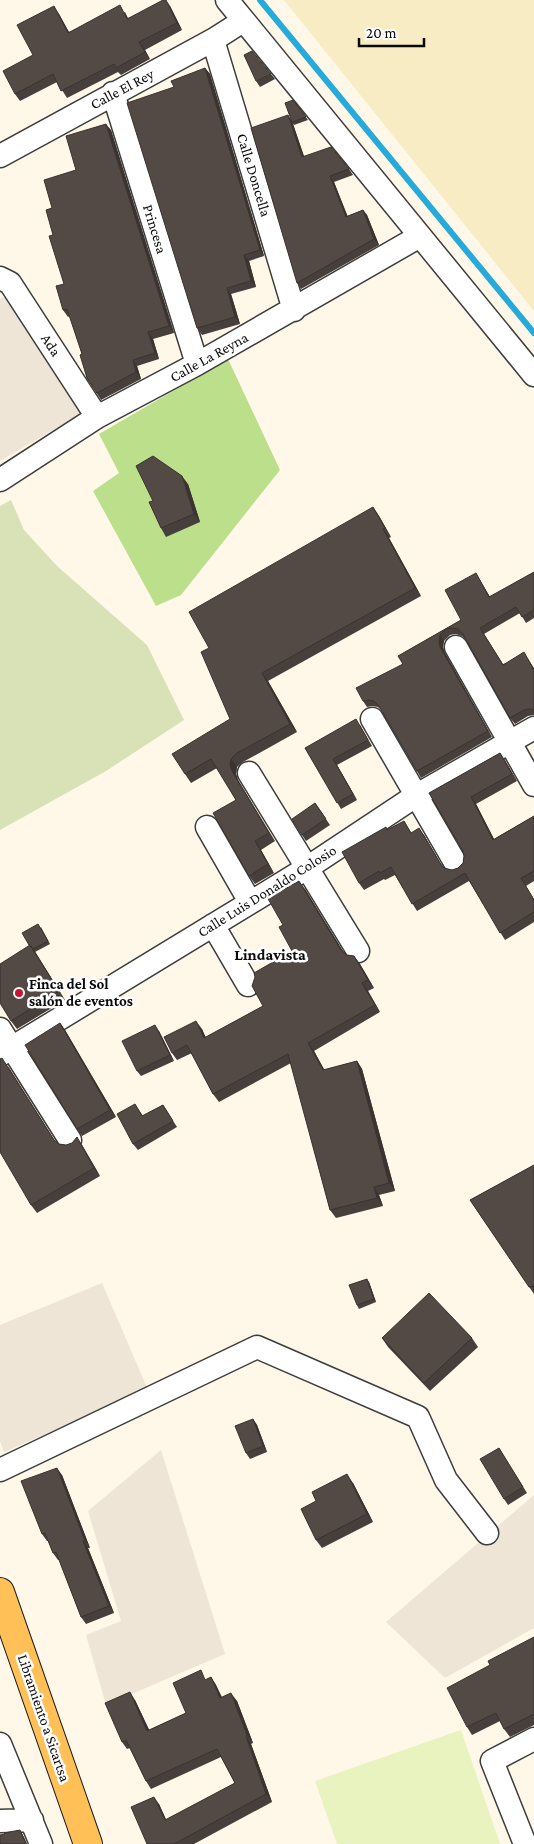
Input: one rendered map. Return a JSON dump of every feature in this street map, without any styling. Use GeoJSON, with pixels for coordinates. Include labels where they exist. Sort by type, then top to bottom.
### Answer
{"type":"FeatureCollection","features":[{"type":"Feature","properties":{"kind":"main road","name":"Libramiento a Sicartsa"},"geometry":{"type":"LineString","coordinates":[[0,1592],[88,1844]]}},
{"type":"Feature","properties":{"kind":"street"},"geometry":{"type":"LineString","coordinates":[[228,0],[243,21],[534,375]]}},
{"type":"Feature","properties":{"kind":"street","name":"Calle El Rey"},"geometry":{"type":"LineString","coordinates":[[0,156],[213,40],[243,21]]}},
{"type":"Feature","properties":{"kind":"street","name":"Calle Doncella"},"geometry":{"type":"LineString","coordinates":[[213,40],[294,310]]}},
{"type":"Feature","properties":{"kind":"street","name":"Princesa"},"geometry":{"type":"LineString","coordinates":[[113,93],[197,364]]}},
{"type":"Feature","properties":{"kind":"street","name":"Calle La Reyna"},"geometry":{"type":"LineString","coordinates":[[0,480],[97,417],[294,310],[420,236]]}},
{"type":"Feature","properties":{"kind":"street","name":"Ada"},"geometry":{"type":"LineString","coordinates":[[0,278],[10,283],[97,417]]}},
{"type":"Feature","properties":{"kind":"street"},"geometry":{"type":"LineString","coordinates":[[456,647],[534,785]]}},
{"type":"Feature","properties":{"kind":"street"},"geometry":{"type":"LineString","coordinates":[[372,720],[456,864]]}},
{"type":"Feature","properties":{"kind":"street","name":"Calle Luis Donaldo Colosio"},"geometry":{"type":"LineString","coordinates":[[6,1052],[307,868],[417,795],[534,728]]}},
{"type":"Feature","properties":{"kind":"street"},"geometry":{"type":"LineString","coordinates":[[248,773],[358,951]]}},
{"type":"Feature","properties":{"kind":"street"},"geometry":{"type":"LineString","coordinates":[[207,827],[250,902]]}},
{"type":"Feature","properties":{"kind":"street"},"geometry":{"type":"LineString","coordinates":[[214,925],[248,984]]}},
{"type":"Feature","properties":{"kind":"street"},"geometry":{"type":"LineString","coordinates":[[0,1029],[6,1052],[70,1140]]}},
{"type":"Feature","properties":{"kind":"street"},"geometry":{"type":"LineString","coordinates":[[0,1470],[257,1347],[418,1417],[446,1480],[487,1533]]}},
{"type":"Feature","properties":{"kind":"street"},"geometry":{"type":"LineString","coordinates":[[526,1844],[492,1761],[534,1739]]}},
{"type":"Feature","properties":{"kind":"street"},"geometry":{"type":"LineString","coordinates":[[0,1744],[5,1768],[32,1820],[41,1844]]}},
{"type":"Feature","properties":{"kind":"street"},"geometry":{"type":"LineString","coordinates":[[0,1821],[32,1820]]}},
{"type":"Feature","properties":{"kind":"shaded area"},"geometry":{"type":"Polygon","coordinates":[[[284,0],[534,0],[534,311],[284,0]]]}},
{"type":"Feature","properties":{"kind":"shaded area"},"geometry":{"type":"Polygon","coordinates":[[[6,296],[84,412],[0,461],[0,299],[6,296]]]}},
{"type":"Feature","properties":{"kind":"shaded area"},"geometry":{"type":"Polygon","coordinates":[[[102,1283],[148,1390],[4,1452],[0,1441],[0,1325],[102,1283]]]}},
{"type":"Feature","properties":{"kind":"shaded area"},"geometry":{"type":"Polygon","coordinates":[[[161,1450],[225,1654],[106,1705],[86,1635],[121,1621],[88,1511],[161,1450]]]}},
{"type":"Feature","properties":{"kind":"shaded area"},"geometry":{"type":"Polygon","coordinates":[[[534,1495],[534,1628],[445,1678],[386,1622],[534,1495]]]}},
{"type":"Feature","properties":{"kind":"green space"},"geometry":{"type":"Polygon","coordinates":[[[228,359],[280,470],[181,595],[156,606],[93,491],[119,473],[99,434],[228,359]]]}},
{"type":"Feature","properties":{"kind":"green space"},"geometry":{"type":"Polygon","coordinates":[[[11,500],[24,530],[57,566],[147,645],[184,720],[106,771],[0,830],[0,506],[11,500]]]}},
{"type":"Feature","properties":{"kind":"green space"},"geometry":{"type":"Polygon","coordinates":[[[461,1730],[500,1844],[337,1844],[315,1781],[461,1730]]]}},
{"type":"Feature","properties":{"kind":"building"},"geometry":{"type":"Polygon","coordinates":[[[166,0],[177,23],[139,42],[145,52],[116,68],[114,64],[61,91],[53,74],[15,94],[3,71],[33,55],[17,25],[54,6],[68,33],[120,5],[127,19],[166,0]]]}},
{"type":"Feature","properties":{"kind":"building"},"geometry":{"type":"Polygon","coordinates":[[[252,51],[271,74],[256,81],[244,55],[252,51]]]}},
{"type":"Feature","properties":{"kind":"building"},"geometry":{"type":"Polygon","coordinates":[[[205,68],[260,250],[244,255],[251,281],[227,288],[235,317],[197,328],[127,103],[174,87],[171,81],[205,68]]]}},
{"type":"Feature","properties":{"kind":"building"},"geometry":{"type":"Polygon","coordinates":[[[293,100],[306,117],[292,122],[285,103],[293,100]]]}},
{"type":"Feature","properties":{"kind":"building"},"geometry":{"type":"Polygon","coordinates":[[[288,115],[302,157],[331,147],[349,169],[330,176],[346,217],[363,210],[374,239],[297,283],[251,128],[288,115]]]}},
{"type":"Feature","properties":{"kind":"building"},"geometry":{"type":"Polygon","coordinates":[[[106,124],[169,326],[148,332],[155,353],[133,360],[136,372],[97,393],[87,378],[80,355],[82,354],[67,309],[63,310],[56,286],[64,284],[49,236],[53,235],[46,210],[52,208],[44,180],[76,170],[66,136],[106,124]]]}},
{"type":"Feature","properties":{"kind":"building"},"geometry":{"type":"Polygon","coordinates":[[[153,456],[182,476],[194,514],[161,528],[149,502],[153,501],[136,466],[153,456]]]}},
{"type":"Feature","properties":{"kind":"building"},"geometry":{"type":"Polygon","coordinates":[[[373,507],[415,588],[262,673],[290,724],[237,753],[231,759],[232,771],[269,833],[255,841],[268,864],[249,876],[213,813],[236,800],[211,759],[185,774],[172,754],[230,719],[201,652],[209,648],[189,612],[373,507]]]}},
{"type":"Feature","properties":{"kind":"building"},"geometry":{"type":"Polygon","coordinates":[[[534,572],[534,610],[522,617],[516,607],[480,628],[503,665],[524,652],[534,670],[534,710],[524,710],[510,718],[463,634],[458,629],[446,629],[440,635],[440,647],[488,731],[417,771],[379,706],[374,701],[363,701],[356,688],[403,664],[398,656],[461,620],[445,590],[476,573],[489,597],[534,572]]]}},
{"type":"Feature","properties":{"kind":"building"},"geometry":{"type":"Polygon","coordinates":[[[356,719],[368,740],[333,759],[353,794],[337,803],[305,748],[356,719]]]}},
{"type":"Feature","properties":{"kind":"building"},"geometry":{"type":"Polygon","coordinates":[[[500,753],[512,774],[471,797],[493,840],[534,816],[534,871],[521,878],[534,900],[534,912],[500,933],[465,873],[412,904],[391,867],[380,873],[379,871],[359,883],[342,852],[386,827],[387,830],[404,821],[411,833],[419,828],[444,868],[452,870],[458,868],[463,863],[463,851],[429,793],[500,753]]]}},
{"type":"Feature","properties":{"kind":"building"},"geometry":{"type":"Polygon","coordinates":[[[315,803],[326,819],[302,835],[292,819],[315,803]]]}},
{"type":"Feature","properties":{"kind":"building"},"geometry":{"type":"Polygon","coordinates":[[[299,881],[341,950],[347,955],[354,956],[368,980],[362,983],[375,1005],[308,1043],[323,1070],[357,1061],[389,1183],[374,1187],[377,1198],[330,1210],[288,1054],[213,1094],[187,1045],[172,1053],[164,1037],[196,1021],[204,1038],[263,1006],[252,986],[255,977],[254,973],[292,951],[279,927],[283,925],[267,897],[281,888],[283,890],[299,881]]]}},
{"type":"Feature","properties":{"kind":"building"},"geometry":{"type":"Polygon","coordinates":[[[38,924],[48,941],[33,949],[22,933],[38,924]]]}},
{"type":"Feature","properties":{"kind":"building"},"geometry":{"type":"Polygon","coordinates":[[[30,945],[59,991],[11,1021],[0,1003],[0,964],[30,945]]]}},
{"type":"Feature","properties":{"kind":"building"},"geometry":{"type":"Polygon","coordinates":[[[60,1023],[110,1110],[77,1129],[25,1045],[60,1023]]]}},
{"type":"Feature","properties":{"kind":"building"},"geometry":{"type":"Polygon","coordinates":[[[155,1025],[170,1055],[137,1071],[122,1041],[155,1025]]]}},
{"type":"Feature","properties":{"kind":"building"},"geometry":{"type":"Polygon","coordinates":[[[2,1058],[54,1140],[59,1144],[66,1145],[72,1143],[77,1137],[94,1168],[31,1205],[0,1152],[0,1059],[2,1058]]]}},
{"type":"Feature","properties":{"kind":"building"},"geometry":{"type":"Polygon","coordinates":[[[135,1104],[142,1116],[163,1105],[173,1121],[133,1144],[117,1114],[135,1104]]]}},
{"type":"Feature","properties":{"kind":"building"},"geometry":{"type":"Polygon","coordinates":[[[534,1165],[534,1286],[529,1287],[470,1200],[534,1165]]]}},
{"type":"Feature","properties":{"kind":"building"},"geometry":{"type":"Polygon","coordinates":[[[367,1279],[374,1299],[357,1305],[349,1285],[367,1279]]]}},
{"type":"Feature","properties":{"kind":"building"},"geometry":{"type":"Polygon","coordinates":[[[429,1293],[472,1338],[424,1383],[382,1338],[429,1293]]]}},
{"type":"Feature","properties":{"kind":"building"},"geometry":{"type":"Polygon","coordinates":[[[253,1419],[263,1446],[246,1453],[235,1426],[253,1419]]]}},
{"type":"Feature","properties":{"kind":"building"},"geometry":{"type":"Polygon","coordinates":[[[499,1448],[523,1487],[504,1499],[480,1459],[499,1448]]]}},
{"type":"Feature","properties":{"kind":"building"},"geometry":{"type":"Polygon","coordinates":[[[57,1468],[109,1606],[81,1617],[56,1552],[53,1553],[45,1533],[42,1534],[21,1481],[57,1468]]]}},
{"type":"Feature","properties":{"kind":"building"},"geometry":{"type":"Polygon","coordinates":[[[347,1474],[367,1514],[316,1540],[301,1509],[316,1501],[312,1492],[347,1474]]]}},
{"type":"Feature","properties":{"kind":"building"},"geometry":{"type":"Polygon","coordinates":[[[534,1637],[534,1714],[504,1729],[496,1713],[467,1727],[447,1688],[490,1665],[488,1661],[534,1637]]]}},
{"type":"Feature","properties":{"kind":"building"},"geometry":{"type":"Polygon","coordinates":[[[201,1670],[205,1680],[211,1677],[220,1698],[231,1693],[266,1794],[174,1844],[147,1844],[131,1807],[154,1797],[165,1820],[235,1783],[217,1749],[146,1781],[126,1740],[122,1742],[105,1703],[130,1692],[147,1731],[186,1713],[173,1683],[201,1670]]]}},
{"type":"Feature","properties":{"kind":"building"},"geometry":{"type":"Polygon","coordinates":[[[20,1830],[26,1844],[0,1844],[0,1835],[20,1830]]]}},
{"type":"Feature","properties":{"kind":"waterway"},"geometry":{"type":"LineString","coordinates":[[260,0],[534,333]]}},
{"type":"Feature","properties":{"kind":"place","name":"Finca del Sol salón de eventos"},"geometry":{"type":"Point","coordinates":[19,993]}},
{"type":"Feature","properties":{"kind":"district","name":"Lindavista"},"geometry":{"type":"Point","coordinates":[270,954]}}]}
